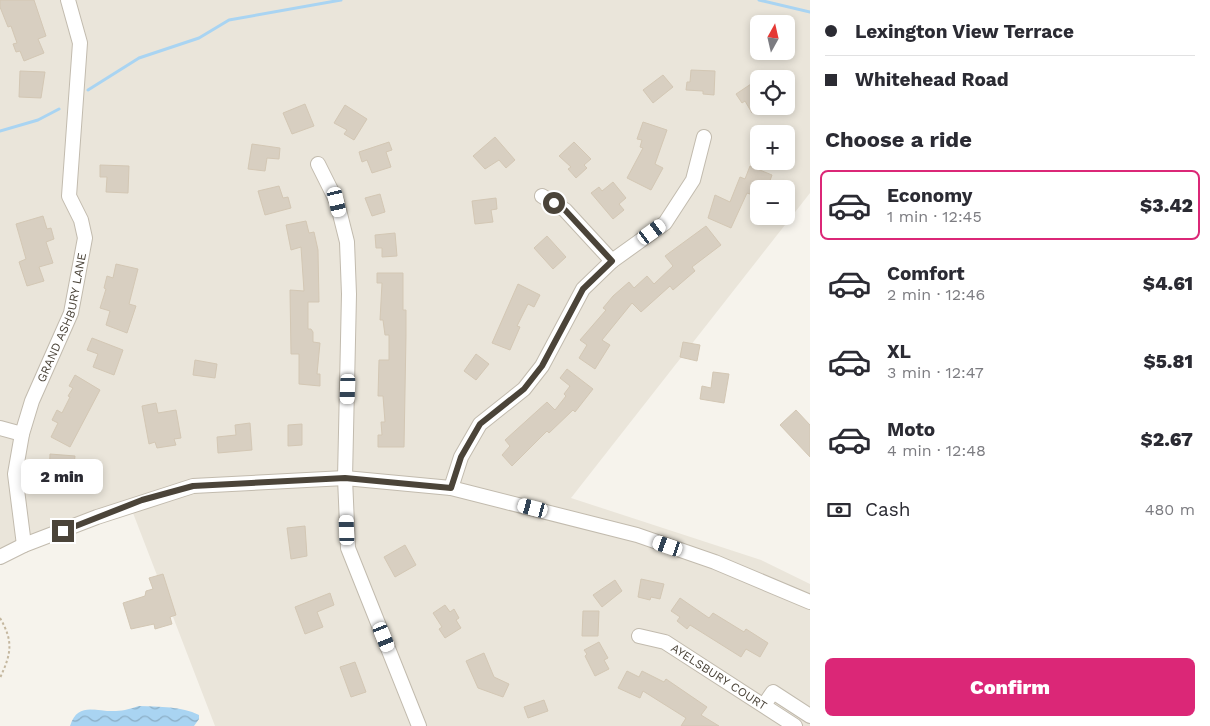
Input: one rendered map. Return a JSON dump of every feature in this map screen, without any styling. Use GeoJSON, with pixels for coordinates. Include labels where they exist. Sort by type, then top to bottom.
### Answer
{"type":"FeatureCollection","features":[{"type":"Feature","properties":{"kind":"street","name":"GRAND ASHBURY LANE"},"geometry":{"type":"LineString","coordinates":[[24,545],[15,474],[22,434],[32,401],[71,313],[85,238],[81,220],[70,196],[80,43],[68,0]]}},
{"type":"Feature","properties":{"kind":"street"},"geometry":{"type":"LineString","coordinates":[[451,488],[461,457],[480,424],[524,389],[542,366],[583,289],[612,261],[665,223],[693,180],[704,137]]}},
{"type":"Feature","properties":{"kind":"street"},"geometry":{"type":"LineString","coordinates":[[318,164],[337,202],[346,242],[349,303],[345,478],[348,548],[420,726]]}},
{"type":"Feature","properties":{"kind":"street"},"geometry":{"type":"LineString","coordinates":[[542,196],[565,210],[612,261]]}},
{"type":"Feature","properties":{"kind":"street"},"geometry":{"type":"LineString","coordinates":[[0,428],[22,434]]}},
{"type":"Feature","properties":{"kind":"street"},"geometry":{"type":"LineString","coordinates":[[0,557],[24,545],[142,500],[193,486],[345,478],[451,488],[637,535],[715,562],[810,602]]}},
{"type":"Feature","properties":{"kind":"street","name":"AYELSBURY COURT"},"geometry":{"type":"LineString","coordinates":[[639,636],[665,642],[795,726]]}},
{"type":"Feature","properties":{"kind":"street"},"geometry":{"type":"LineString","coordinates":[[764,706],[773,692],[810,716]]}},
{"type":"Feature","properties":{"kind":"path"},"geometry":{"type":"LineString","coordinates":[[0,618],[6,628],[11,651],[0,678]]}},
{"type":"Feature","properties":{"kind":"shaded area"},"geometry":{"type":"Polygon","coordinates":[[[0,0],[810,0],[810,193],[795,212],[795,180],[750,180],[750,225],[785,225],[571,498],[761,560],[810,584],[810,726],[215,726],[128,500],[0,554],[0,0]]]}},
{"type":"Feature","properties":{"kind":"water"},"geometry":{"type":"Polygon","coordinates":[[[139,706],[185,710],[199,715],[199,719],[194,726],[70,726],[73,718],[83,711],[119,711],[139,706]]]}},
{"type":"Feature","properties":{"kind":"building"},"geometry":{"type":"Polygon","coordinates":[[[0,0],[34,0],[46,36],[38,39],[44,53],[24,61],[20,51],[16,52],[13,44],[17,43],[11,26],[8,27],[0,7],[0,0]]]}},
{"type":"Feature","properties":{"kind":"building"},"geometry":{"type":"Polygon","coordinates":[[[691,70],[715,71],[714,95],[703,94],[703,91],[686,90],[687,82],[690,82],[691,70]]]}},
{"type":"Feature","properties":{"kind":"building"},"geometry":{"type":"Polygon","coordinates":[[[20,71],[45,72],[41,98],[19,97],[20,71]]]}},
{"type":"Feature","properties":{"kind":"building"},"geometry":{"type":"Polygon","coordinates":[[[663,75],[673,87],[653,103],[643,90],[663,75]]]}},
{"type":"Feature","properties":{"kind":"building"},"geometry":{"type":"Polygon","coordinates":[[[750,85],[750,110],[745,101],[742,103],[736,94],[750,85]]]}},
{"type":"Feature","properties":{"kind":"building"},"geometry":{"type":"Polygon","coordinates":[[[305,104],[314,126],[292,134],[283,113],[305,104]]]}},
{"type":"Feature","properties":{"kind":"building"},"geometry":{"type":"Polygon","coordinates":[[[345,105],[367,119],[354,140],[344,134],[347,130],[334,123],[345,105]]]}},
{"type":"Feature","properties":{"kind":"building"},"geometry":{"type":"Polygon","coordinates":[[[643,122],[667,130],[655,164],[663,168],[651,190],[627,178],[643,148],[640,147],[642,140],[637,139],[643,122]]]}},
{"type":"Feature","properties":{"kind":"building"},"geometry":{"type":"Polygon","coordinates":[[[495,137],[515,160],[506,168],[499,160],[485,169],[473,156],[495,137]]]}},
{"type":"Feature","properties":{"kind":"building"},"geometry":{"type":"Polygon","coordinates":[[[389,142],[392,150],[386,152],[391,167],[372,173],[367,160],[362,162],[359,152],[389,142]]]}},
{"type":"Feature","properties":{"kind":"building"},"geometry":{"type":"Polygon","coordinates":[[[574,142],[591,159],[584,165],[587,168],[576,178],[568,169],[571,167],[559,156],[574,142]]]}},
{"type":"Feature","properties":{"kind":"building"},"geometry":{"type":"Polygon","coordinates":[[[252,144],[280,148],[279,159],[267,158],[265,171],[248,169],[252,144]]]}},
{"type":"Feature","properties":{"kind":"building"},"geometry":{"type":"Polygon","coordinates":[[[100,165],[129,166],[128,193],[106,192],[107,177],[100,177],[100,165]]]}},
{"type":"Feature","properties":{"kind":"building"},"geometry":{"type":"Polygon","coordinates":[[[750,166],[750,170],[760,170],[772,175],[770,180],[750,180],[750,194],[747,193],[731,228],[708,218],[715,195],[730,202],[740,177],[745,179],[750,166]]]}},
{"type":"Feature","properties":{"kind":"building"},"geometry":{"type":"Polygon","coordinates":[[[613,182],[626,198],[619,204],[624,210],[613,219],[591,193],[599,187],[602,191],[613,182]]]}},
{"type":"Feature","properties":{"kind":"building"},"geometry":{"type":"Polygon","coordinates":[[[279,186],[283,198],[288,197],[291,208],[265,215],[258,191],[279,186]]]}},
{"type":"Feature","properties":{"kind":"building"},"geometry":{"type":"Polygon","coordinates":[[[380,194],[385,212],[372,216],[365,198],[380,194]]]}},
{"type":"Feature","properties":{"kind":"building"},"geometry":{"type":"Polygon","coordinates":[[[496,198],[497,209],[491,210],[493,222],[475,224],[472,201],[496,198]]]}},
{"type":"Feature","properties":{"kind":"building"},"geometry":{"type":"Polygon","coordinates":[[[43,216],[47,229],[51,228],[54,239],[46,242],[53,263],[39,267],[44,281],[27,286],[19,262],[26,259],[16,224],[43,216]]]}},
{"type":"Feature","properties":{"kind":"building"},"geometry":{"type":"Polygon","coordinates":[[[306,221],[309,233],[314,232],[318,250],[319,302],[308,302],[308,329],[311,329],[313,332],[313,342],[320,343],[317,374],[320,374],[320,386],[299,384],[299,354],[291,354],[290,290],[304,291],[301,247],[291,250],[286,225],[306,221]]]}},
{"type":"Feature","properties":{"kind":"building"},"geometry":{"type":"Polygon","coordinates":[[[706,226],[721,245],[692,267],[695,271],[673,290],[670,286],[641,312],[632,303],[602,340],[610,345],[595,369],[579,358],[587,345],[580,340],[606,310],[603,308],[613,296],[629,282],[634,288],[647,276],[654,284],[673,266],[665,256],[706,226]]]}},
{"type":"Feature","properties":{"kind":"building"},"geometry":{"type":"Polygon","coordinates":[[[395,233],[397,256],[382,257],[382,248],[376,248],[375,235],[395,233]]]}},
{"type":"Feature","properties":{"kind":"building"},"geometry":{"type":"Polygon","coordinates":[[[547,236],[566,257],[553,269],[534,248],[547,236]]]}},
{"type":"Feature","properties":{"kind":"building"},"geometry":{"type":"Polygon","coordinates":[[[116,264],[138,269],[129,304],[136,306],[127,333],[106,325],[110,311],[100,308],[106,289],[104,288],[107,276],[113,278],[116,264]]]}},
{"type":"Feature","properties":{"kind":"building"},"geometry":{"type":"Polygon","coordinates":[[[377,273],[403,273],[403,310],[406,310],[404,447],[378,447],[378,435],[382,435],[381,422],[385,422],[383,396],[378,396],[379,360],[389,360],[389,335],[385,335],[383,320],[380,320],[382,283],[377,283],[377,273]]]}},
{"type":"Feature","properties":{"kind":"building"},"geometry":{"type":"Polygon","coordinates":[[[518,284],[540,295],[534,307],[528,304],[517,326],[520,327],[510,350],[492,343],[518,284]]]}},
{"type":"Feature","properties":{"kind":"building"},"geometry":{"type":"Polygon","coordinates":[[[92,338],[123,350],[114,375],[93,367],[98,354],[87,350],[92,338]]]}},
{"type":"Feature","properties":{"kind":"building"},"geometry":{"type":"Polygon","coordinates":[[[683,342],[700,345],[697,361],[680,357],[683,342]]]}},
{"type":"Feature","properties":{"kind":"building"},"geometry":{"type":"Polygon","coordinates":[[[476,354],[489,364],[476,380],[464,371],[476,354]]]}},
{"type":"Feature","properties":{"kind":"building"},"geometry":{"type":"Polygon","coordinates":[[[195,360],[217,364],[215,378],[193,375],[195,360]]]}},
{"type":"Feature","properties":{"kind":"building"},"geometry":{"type":"Polygon","coordinates":[[[567,369],[593,389],[575,412],[573,410],[549,433],[547,431],[512,466],[502,455],[510,446],[505,440],[547,402],[555,410],[566,396],[564,394],[570,386],[560,378],[567,369]]]}},
{"type":"Feature","properties":{"kind":"building"},"geometry":{"type":"Polygon","coordinates":[[[713,372],[729,374],[724,403],[700,399],[702,386],[711,388],[713,372]]]}},
{"type":"Feature","properties":{"kind":"building"},"geometry":{"type":"Polygon","coordinates":[[[75,375],[100,390],[70,447],[51,437],[58,423],[52,420],[57,410],[62,413],[70,397],[68,396],[73,388],[69,386],[75,375]]]}},
{"type":"Feature","properties":{"kind":"building"},"geometry":{"type":"Polygon","coordinates":[[[156,403],[158,413],[176,410],[181,438],[174,439],[176,445],[157,448],[155,442],[149,444],[142,406],[156,403]]]}},
{"type":"Feature","properties":{"kind":"building"},"geometry":{"type":"Polygon","coordinates":[[[796,410],[810,425],[810,457],[780,425],[796,410]]]}},
{"type":"Feature","properties":{"kind":"building"},"geometry":{"type":"Polygon","coordinates":[[[250,423],[252,450],[218,453],[217,437],[236,435],[235,425],[250,423]]]}},
{"type":"Feature","properties":{"kind":"building"},"geometry":{"type":"Polygon","coordinates":[[[302,424],[302,445],[288,446],[288,425],[302,424]]]}},
{"type":"Feature","properties":{"kind":"building"},"geometry":{"type":"Polygon","coordinates":[[[50,454],[75,456],[72,482],[49,480],[50,454]]]}},
{"type":"Feature","properties":{"kind":"building"},"geometry":{"type":"Polygon","coordinates":[[[305,526],[307,556],[291,559],[287,528],[305,526]]]}},
{"type":"Feature","properties":{"kind":"building"},"geometry":{"type":"Polygon","coordinates":[[[405,545],[416,565],[395,577],[384,557],[405,545]]]}},
{"type":"Feature","properties":{"kind":"building"},"geometry":{"type":"Polygon","coordinates":[[[163,574],[176,615],[170,617],[172,624],[155,629],[154,624],[131,629],[123,603],[145,596],[146,591],[153,589],[149,578],[163,574]]]}},
{"type":"Feature","properties":{"kind":"building"},"geometry":{"type":"Polygon","coordinates":[[[641,579],[664,584],[660,599],[651,597],[650,600],[638,597],[641,579]]]}},
{"type":"Feature","properties":{"kind":"building"},"geometry":{"type":"Polygon","coordinates":[[[615,580],[622,591],[602,607],[593,595],[615,580]]]}},
{"type":"Feature","properties":{"kind":"building"},"geometry":{"type":"Polygon","coordinates":[[[330,593],[334,605],[317,612],[323,627],[305,634],[295,607],[330,593]]]}},
{"type":"Feature","properties":{"kind":"building"},"geometry":{"type":"Polygon","coordinates":[[[680,598],[709,618],[713,613],[744,632],[746,629],[768,643],[760,657],[746,649],[741,657],[690,625],[687,629],[677,621],[680,617],[671,611],[680,598]]]}},
{"type":"Feature","properties":{"kind":"building"},"geometry":{"type":"Polygon","coordinates":[[[445,605],[450,612],[454,609],[459,618],[456,620],[461,628],[445,638],[439,629],[442,627],[433,613],[445,605]]]}},
{"type":"Feature","properties":{"kind":"building"},"geometry":{"type":"Polygon","coordinates":[[[583,611],[599,611],[598,636],[582,636],[583,611]]]}},
{"type":"Feature","properties":{"kind":"building"},"geometry":{"type":"Polygon","coordinates":[[[599,642],[608,658],[604,660],[609,669],[595,676],[584,650],[599,642]]]}},
{"type":"Feature","properties":{"kind":"building"},"geometry":{"type":"Polygon","coordinates":[[[484,653],[494,677],[509,684],[503,697],[478,688],[466,661],[484,653]]]}},
{"type":"Feature","properties":{"kind":"building"},"geometry":{"type":"Polygon","coordinates":[[[355,662],[366,692],[351,697],[340,667],[355,662]]]}},
{"type":"Feature","properties":{"kind":"building"},"geometry":{"type":"Polygon","coordinates":[[[627,671],[639,677],[642,671],[664,682],[666,679],[707,707],[701,715],[719,726],[681,726],[686,718],[643,691],[640,698],[618,688],[627,671]]]}},
{"type":"Feature","properties":{"kind":"building"},"geometry":{"type":"Polygon","coordinates":[[[544,700],[548,711],[528,718],[524,707],[544,700]]]}},
{"type":"Feature","properties":{"kind":"waterway"},"geometry":{"type":"LineString","coordinates":[[88,90],[139,58],[199,38],[229,20],[341,0]]}},
{"type":"Feature","properties":{"kind":"waterway"},"geometry":{"type":"LineString","coordinates":[[759,0],[810,12]]}},
{"type":"Feature","properties":{"kind":"waterway"},"geometry":{"type":"LineString","coordinates":[[0,131],[38,120],[59,109]]}},
{"type":"Feature","properties":{"kind":"route"},"geometry":{"type":"LineString","coordinates":[[63,531],[142,500],[193,486],[298,482],[345,478],[451,488],[461,457],[480,424],[524,389],[542,366],[583,289],[612,261],[565,210],[554,203]]}}]}
